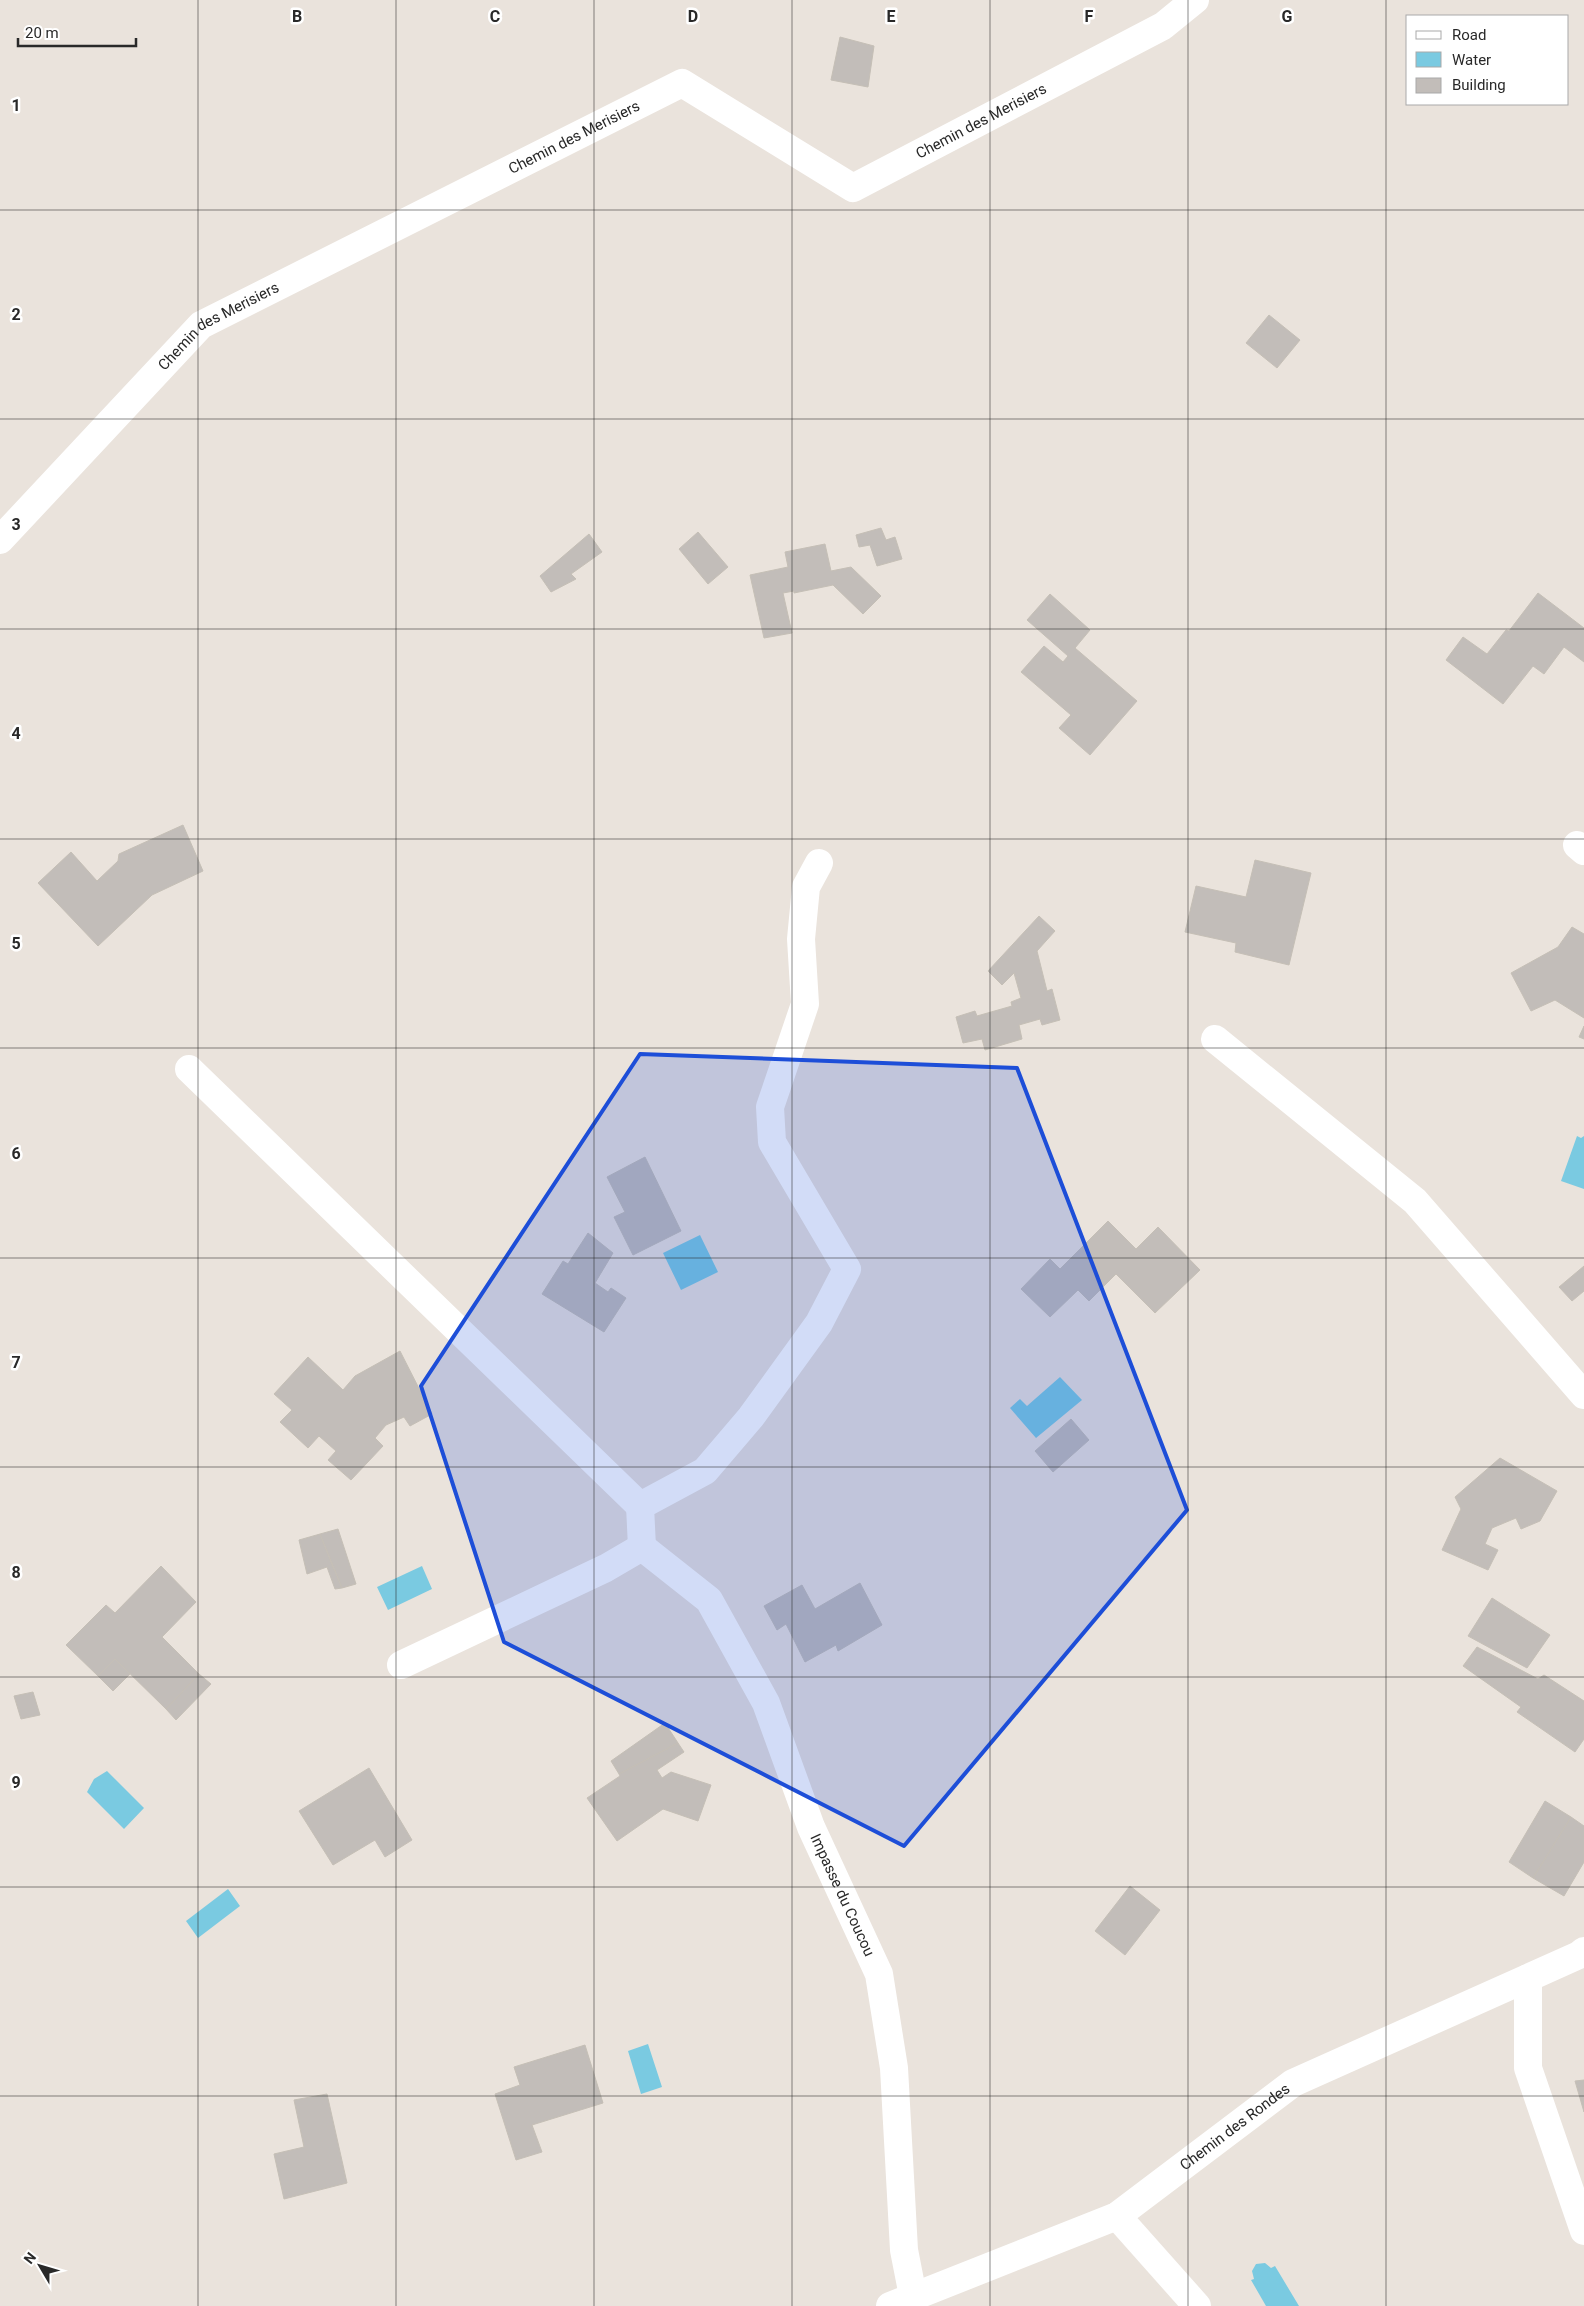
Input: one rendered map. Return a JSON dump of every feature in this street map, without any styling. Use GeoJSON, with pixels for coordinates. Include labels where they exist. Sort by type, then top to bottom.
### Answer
{"type":"FeatureCollection","features":[{"type":"Feature","properties":{"kind":"street","name":"Chemin des Merisiers"},"geometry":{"type":"LineString","coordinates":[[0,540],[201,325],[682,83],[854,188],[1163,26],[1195,0]]}},
{"type":"Feature","properties":{"kind":"street"},"geometry":{"type":"LineString","coordinates":[[640,1506],[705,1471],[751,1417],[820,1323],[847,1269],[772,1142],[771,1134],[770,1107],[805,1004],[801,939],[806,887],[819,864]]}},
{"type":"Feature","properties":{"kind":"street"},"geometry":{"type":"LineString","coordinates":[[1215,1039],[1415,1201],[1584,1395]]}},
{"type":"Feature","properties":{"kind":"street"},"geometry":{"type":"LineString","coordinates":[[189,1069],[640,1506],[642,1547],[606,1568],[401,1665]]}},
{"type":"Feature","properties":{"kind":"street","name":"Impasse du Coucou"},"geometry":{"type":"LineString","coordinates":[[642,1547],[709,1600],[766,1703],[811,1827],[879,1974],[894,2068],[904,2250],[901,2301]]}},
{"type":"Feature","properties":{"kind":"street","name":"Chemin des Rondes"},"geometry":{"type":"LineString","coordinates":[[901,2301],[1117,2216],[1293,2083],[1579,1955],[1584,1951]]}},
{"type":"Feature","properties":{"kind":"street"},"geometry":{"type":"LineString","coordinates":[[1528,1978],[1528,2068],[1584,2231]]}},
{"type":"Feature","properties":{"kind":"street"},"geometry":{"type":"LineString","coordinates":[[1117,2216],[1197,2306]]}},
{"type":"Feature","properties":{"kind":"highlighted area"},"geometry":{"type":"Polygon","coordinates":[[[640,1054],[1017,1068],[1187,1510],[904,1846],[504,1642],[421,1386],[640,1054]]]}},
{"type":"Feature","properties":{"kind":"water"},"geometry":{"type":"Polygon","coordinates":[[[1577,1136],[1581,1138],[1584,1136],[1584,1189],[1561,1181],[1577,1136]]]}},
{"type":"Feature","properties":{"kind":"water"},"geometry":{"type":"Polygon","coordinates":[[[700,1235],[718,1272],[681,1290],[663,1253],[700,1235]]]}},
{"type":"Feature","properties":{"kind":"water"},"geometry":{"type":"Polygon","coordinates":[[[1060,1377],[1082,1400],[1036,1438],[1010,1408],[1020,1399],[1027,1406],[1060,1377]]]}},
{"type":"Feature","properties":{"kind":"water"},"geometry":{"type":"Polygon","coordinates":[[[422,1566],[432,1589],[388,1610],[377,1587],[422,1566]]]}},
{"type":"Feature","properties":{"kind":"water"},"geometry":{"type":"Polygon","coordinates":[[[107,1771],[144,1808],[124,1829],[87,1792],[94,1779],[107,1771]]]}},
{"type":"Feature","properties":{"kind":"water"},"geometry":{"type":"Polygon","coordinates":[[[228,1889],[240,1906],[198,1938],[186,1921],[228,1889]]]}},
{"type":"Feature","properties":{"kind":"water"},"geometry":{"type":"Polygon","coordinates":[[[648,2044],[662,2087],[641,2094],[628,2051],[648,2044]]]}},
{"type":"Feature","properties":{"kind":"water"},"geometry":{"type":"Polygon","coordinates":[[[1265,2263],[1271,2268],[1275,2266],[1299,2306],[1266,2306],[1251,2280],[1254,2279],[1252,2271],[1256,2264],[1265,2263]]]}},
{"type":"Feature","properties":{"kind":"building"},"geometry":{"type":"Polygon","coordinates":[[[840,37],[874,46],[868,87],[831,80],[840,37]]]}},
{"type":"Feature","properties":{"kind":"building"},"geometry":{"type":"Polygon","coordinates":[[[1269,315],[1300,340],[1277,368],[1246,343],[1269,315]]]}},
{"type":"Feature","properties":{"kind":"building"},"geometry":{"type":"Polygon","coordinates":[[[881,528],[886,540],[895,537],[902,559],[877,566],[870,545],[859,547],[856,535],[881,528]]]}},
{"type":"Feature","properties":{"kind":"building"},"geometry":{"type":"Polygon","coordinates":[[[698,532],[728,567],[708,584],[679,549],[698,532]]]}},
{"type":"Feature","properties":{"kind":"building"},"geometry":{"type":"Polygon","coordinates":[[[589,534],[602,552],[571,574],[576,579],[551,592],[540,576],[589,534]]]}},
{"type":"Feature","properties":{"kind":"building"},"geometry":{"type":"Polygon","coordinates":[[[825,544],[831,571],[851,567],[881,596],[863,614],[833,585],[794,593],[794,591],[783,593],[792,633],[764,638],[750,575],[788,567],[785,552],[825,544]]]}},
{"type":"Feature","properties":{"kind":"building"},"geometry":{"type":"Polygon","coordinates":[[[1538,593],[1584,628],[1584,662],[1564,647],[1544,674],[1533,666],[1503,704],[1446,660],[1463,637],[1487,654],[1506,630],[1509,631],[1538,593]]]}},
{"type":"Feature","properties":{"kind":"building"},"geometry":{"type":"Polygon","coordinates":[[[1050,594],[1090,630],[1075,648],[1137,701],[1090,755],[1059,728],[1071,715],[1021,672],[1044,646],[1063,662],[1068,656],[1027,620],[1050,594]]]}},
{"type":"Feature","properties":{"kind":"building"},"geometry":{"type":"Polygon","coordinates":[[[183,825],[203,871],[152,895],[98,946],[38,883],[71,852],[97,881],[118,861],[119,854],[183,825]]]}},
{"type":"Feature","properties":{"kind":"building"},"geometry":{"type":"Polygon","coordinates":[[[1255,860],[1311,873],[1289,965],[1235,952],[1236,943],[1185,932],[1196,886],[1246,897],[1255,860]]]}},
{"type":"Feature","properties":{"kind":"building"},"geometry":{"type":"Polygon","coordinates":[[[1039,916],[1055,931],[1037,951],[1047,991],[1052,989],[1060,1020],[1042,1025],[1040,1019],[1019,1025],[1022,1039],[985,1050],[982,1039],[963,1043],[956,1017],[975,1011],[977,1016],[1012,1006],[1011,1002],[1021,998],[1014,973],[1002,985],[988,971],[1039,916]]]}},
{"type":"Feature","properties":{"kind":"building"},"geometry":{"type":"Polygon","coordinates":[[[1572,927],[1584,934],[1584,1018],[1555,1000],[1531,1011],[1511,973],[1558,947],[1572,927]]]}},
{"type":"Feature","properties":{"kind":"building"},"geometry":{"type":"Polygon","coordinates":[[[1584,1026],[1584,1039],[1579,1037],[1584,1026]]]}},
{"type":"Feature","properties":{"kind":"building"},"geometry":{"type":"Polygon","coordinates":[[[645,1157],[681,1231],[633,1255],[614,1217],[625,1212],[607,1177],[645,1157]]]}},
{"type":"Feature","properties":{"kind":"building"},"geometry":{"type":"Polygon","coordinates":[[[1108,1221],[1136,1249],[1158,1227],[1200,1270],[1155,1313],[1116,1274],[1089,1301],[1078,1290],[1050,1317],[1021,1289],[1050,1259],[1060,1269],[1108,1221]]]}},
{"type":"Feature","properties":{"kind":"building"},"geometry":{"type":"Polygon","coordinates":[[[588,1233],[613,1253],[595,1283],[608,1292],[611,1288],[626,1298],[604,1332],[542,1294],[563,1261],[568,1264],[588,1233]]]}},
{"type":"Feature","properties":{"kind":"building"},"geometry":{"type":"Polygon","coordinates":[[[1584,1266],[1584,1291],[1572,1301],[1559,1287],[1584,1266]]]}},
{"type":"Feature","properties":{"kind":"building"},"geometry":{"type":"Polygon","coordinates":[[[400,1351],[432,1414],[410,1426],[404,1417],[386,1425],[375,1438],[383,1446],[351,1480],[328,1460],[336,1451],[319,1436],[308,1448],[280,1422],[292,1410],[274,1394],[308,1357],[343,1390],[355,1376],[400,1351]]]}},
{"type":"Feature","properties":{"kind":"building"},"geometry":{"type":"Polygon","coordinates":[[[1071,1419],[1089,1440],[1053,1472],[1035,1451],[1071,1419]]]}},
{"type":"Feature","properties":{"kind":"building"},"geometry":{"type":"Polygon","coordinates":[[[1500,1458],[1557,1491],[1540,1521],[1521,1529],[1516,1518],[1492,1528],[1485,1544],[1498,1550],[1488,1570],[1442,1550],[1461,1509],[1455,1497],[1500,1458]]]}},
{"type":"Feature","properties":{"kind":"building"},"geometry":{"type":"Polygon","coordinates":[[[338,1529],[356,1584],[342,1588],[320,1534],[338,1529]]]}},
{"type":"Feature","properties":{"kind":"building"},"geometry":{"type":"Polygon","coordinates":[[[320,1534],[342,1588],[335,1589],[327,1567],[307,1574],[299,1540],[320,1534]]]}},
{"type":"Feature","properties":{"kind":"building"},"geometry":{"type":"Polygon","coordinates":[[[161,1566],[196,1602],[162,1637],[199,1674],[166,1709],[115,1659],[98,1676],[66,1645],[106,1605],[115,1613],[161,1566]]]}},
{"type":"Feature","properties":{"kind":"building"},"geometry":{"type":"Polygon","coordinates":[[[860,1583],[882,1625],[838,1651],[836,1645],[805,1662],[786,1624],[777,1630],[764,1606],[802,1585],[815,1609],[860,1583]]]}},
{"type":"Feature","properties":{"kind":"building"},"geometry":{"type":"Polygon","coordinates":[[[1492,1598],[1550,1635],[1527,1668],[1468,1636],[1492,1598]]]}},
{"type":"Feature","properties":{"kind":"building"},"geometry":{"type":"Polygon","coordinates":[[[1477,1647],[1538,1679],[1544,1675],[1584,1701],[1584,1739],[1575,1752],[1517,1712],[1521,1707],[1463,1666],[1477,1647]]]}},
{"type":"Feature","properties":{"kind":"building"},"geometry":{"type":"Polygon","coordinates":[[[115,1659],[130,1674],[113,1691],[98,1676],[115,1659]]]}},
{"type":"Feature","properties":{"kind":"building"},"geometry":{"type":"Polygon","coordinates":[[[199,1674],[211,1684],[176,1720],[166,1709],[199,1674]]]}},
{"type":"Feature","properties":{"kind":"building"},"geometry":{"type":"Polygon","coordinates":[[[33,1692],[40,1715],[21,1719],[14,1696],[33,1692]]]}},
{"type":"Feature","properties":{"kind":"building"},"geometry":{"type":"Polygon","coordinates":[[[665,1723],[678,1743],[619,1774],[611,1761],[665,1723]]]}},
{"type":"Feature","properties":{"kind":"building"},"geometry":{"type":"Polygon","coordinates":[[[678,1743],[684,1752],[657,1770],[662,1778],[671,1772],[711,1785],[698,1821],[663,1809],[617,1841],[587,1798],[620,1776],[619,1774],[678,1743]]]}},
{"type":"Feature","properties":{"kind":"building"},"geometry":{"type":"Polygon","coordinates":[[[369,1768],[412,1840],[385,1857],[375,1840],[333,1865],[299,1811],[369,1768]]]}},
{"type":"Feature","properties":{"kind":"building"},"geometry":{"type":"Polygon","coordinates":[[[1545,1801],[1571,1817],[1533,1878],[1509,1862],[1545,1801]]]}},
{"type":"Feature","properties":{"kind":"building"},"geometry":{"type":"Polygon","coordinates":[[[1571,1817],[1584,1826],[1584,1862],[1564,1896],[1533,1878],[1571,1817]]]}},
{"type":"Feature","properties":{"kind":"building"},"geometry":{"type":"Polygon","coordinates":[[[1130,1886],[1160,1910],[1125,1955],[1095,1931],[1130,1886]]]}},
{"type":"Feature","properties":{"kind":"building"},"geometry":{"type":"Polygon","coordinates":[[[585,2045],[603,2103],[532,2125],[542,2152],[516,2160],[495,2094],[520,2085],[514,2067],[585,2045]]]}},
{"type":"Feature","properties":{"kind":"building"},"geometry":{"type":"Polygon","coordinates":[[[1584,2080],[1584,2112],[1575,2081],[1584,2080]]]}},
{"type":"Feature","properties":{"kind":"building"},"geometry":{"type":"Polygon","coordinates":[[[327,2094],[347,2183],[284,2199],[274,2154],[304,2147],[294,2100],[327,2094]]]}}]}
